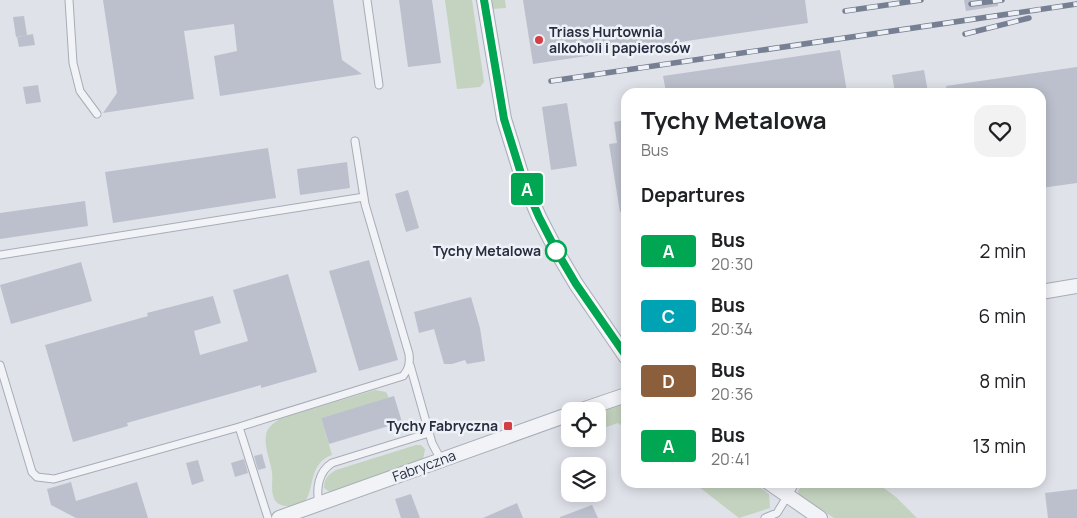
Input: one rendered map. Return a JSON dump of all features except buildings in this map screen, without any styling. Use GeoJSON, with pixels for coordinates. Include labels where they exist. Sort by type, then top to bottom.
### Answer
{"type":"FeatureCollection","features":[{"type":"Feature","properties":{"kind":"street"},"geometry":{"type":"LineString","coordinates":[[484,0],[504,119],[523,180],[557,252],[576,284],[621,349]]}},
{"type":"Feature","properties":{"kind":"street"},"geometry":{"type":"LineString","coordinates":[[1046,291],[1077,286]]}},
{"type":"Feature","properties":{"kind":"street"},"geometry":{"type":"LineString","coordinates":[[605,402],[621,397]]}},
{"type":"Feature","properties":{"kind":"street","name":"Fabryczna"},"geometry":{"type":"LineString","coordinates":[[279,518],[561,417]]}},
{"type":"Feature","properties":{"kind":"street"},"geometry":{"type":"LineString","coordinates":[[777,488],[820,518]]}},
{"type":"Feature","properties":{"kind":"lane"},"geometry":{"type":"LineString","coordinates":[[69,0],[73,63],[80,91],[97,114]]}},
{"type":"Feature","properties":{"kind":"lane"},"geometry":{"type":"LineString","coordinates":[[367,0],[379,84]]}},
{"type":"Feature","properties":{"kind":"lane"},"geometry":{"type":"LineString","coordinates":[[355,141],[364,197],[409,354],[429,433],[441,460]]}},
{"type":"Feature","properties":{"kind":"lane"},"geometry":{"type":"LineString","coordinates":[[0,255],[364,197]]}},
{"type":"Feature","properties":{"kind":"lane"},"geometry":{"type":"LineString","coordinates":[[0,365],[32,472],[37,477],[54,479],[239,426],[403,376],[408,371],[410,362]]}},
{"type":"Feature","properties":{"kind":"lane"},"geometry":{"type":"LineString","coordinates":[[239,426],[268,518]]}},
{"type":"Feature","properties":{"kind":"lane"},"geometry":{"type":"LineString","coordinates":[[319,504],[317,496],[318,485],[320,475],[325,467],[332,463],[429,433]]}},
{"type":"Feature","properties":{"kind":"lane"},"geometry":{"type":"LineString","coordinates":[[765,518],[777,513],[793,488]]}},
{"type":"Feature","properties":{"kind":"green space"},"geometry":{"type":"Polygon","coordinates":[[[445,0],[472,0],[484,82],[480,87],[457,89],[445,0]]]}},
{"type":"Feature","properties":{"kind":"green space"},"geometry":{"type":"Polygon","coordinates":[[[491,0],[505,0],[506,8],[492,9],[491,0]]]}},
{"type":"Feature","properties":{"kind":"green space"},"geometry":{"type":"Polygon","coordinates":[[[375,390],[386,392],[389,398],[321,418],[332,455],[322,461],[317,468],[309,495],[305,501],[298,505],[284,506],[278,503],[272,492],[272,472],[267,454],[266,435],[269,427],[281,418],[375,390]]]}},
{"type":"Feature","properties":{"kind":"green space"},"geometry":{"type":"Polygon","coordinates":[[[621,404],[621,425],[618,423],[606,427],[606,409],[621,404]]]}},
{"type":"Feature","properties":{"kind":"green space"},"geometry":{"type":"Polygon","coordinates":[[[421,445],[425,449],[423,460],[330,492],[324,488],[327,477],[336,470],[421,445]]]}},
{"type":"Feature","properties":{"kind":"green space"},"geometry":{"type":"Polygon","coordinates":[[[700,488],[761,488],[769,494],[770,508],[739,518],[700,488]]]}},
{"type":"Feature","properties":{"kind":"green space"},"geometry":{"type":"Polygon","coordinates":[[[800,488],[884,488],[896,497],[917,518],[834,518],[799,495],[800,488]]]}},
{"type":"Feature","properties":{"kind":"railway"},"geometry":{"type":"LineString","coordinates":[[845,11],[921,0]]}},
{"type":"Feature","properties":{"kind":"railway"},"geometry":{"type":"LineString","coordinates":[[971,4],[1002,0]]}},
{"type":"Feature","properties":{"kind":"railway"},"geometry":{"type":"LineString","coordinates":[[551,81],[1077,4]]}},
{"type":"Feature","properties":{"kind":"railway"},"geometry":{"type":"LineString","coordinates":[[965,34],[1029,18]]}},
{"type":"Feature","properties":{"kind":"bus line","name":"A"},"geometry":{"type":"LineString","coordinates":[[484,0],[504,119],[523,180],[557,252],[576,284],[621,349]]}},
{"type":"Feature","properties":{"kind":"place","name":"Triass Hurtownia alkoholi i papierosów"},"geometry":{"type":"Point","coordinates":[539,40]}},
{"type":"Feature","properties":{"kind":"place","name":"Tychy Metalowa"},"geometry":{"type":"Point","coordinates":[556,251]}},
{"type":"Feature","properties":{"kind":"place","name":"Tychy Fabryczna"},"geometry":{"type":"Point","coordinates":[508,426]}}]}
